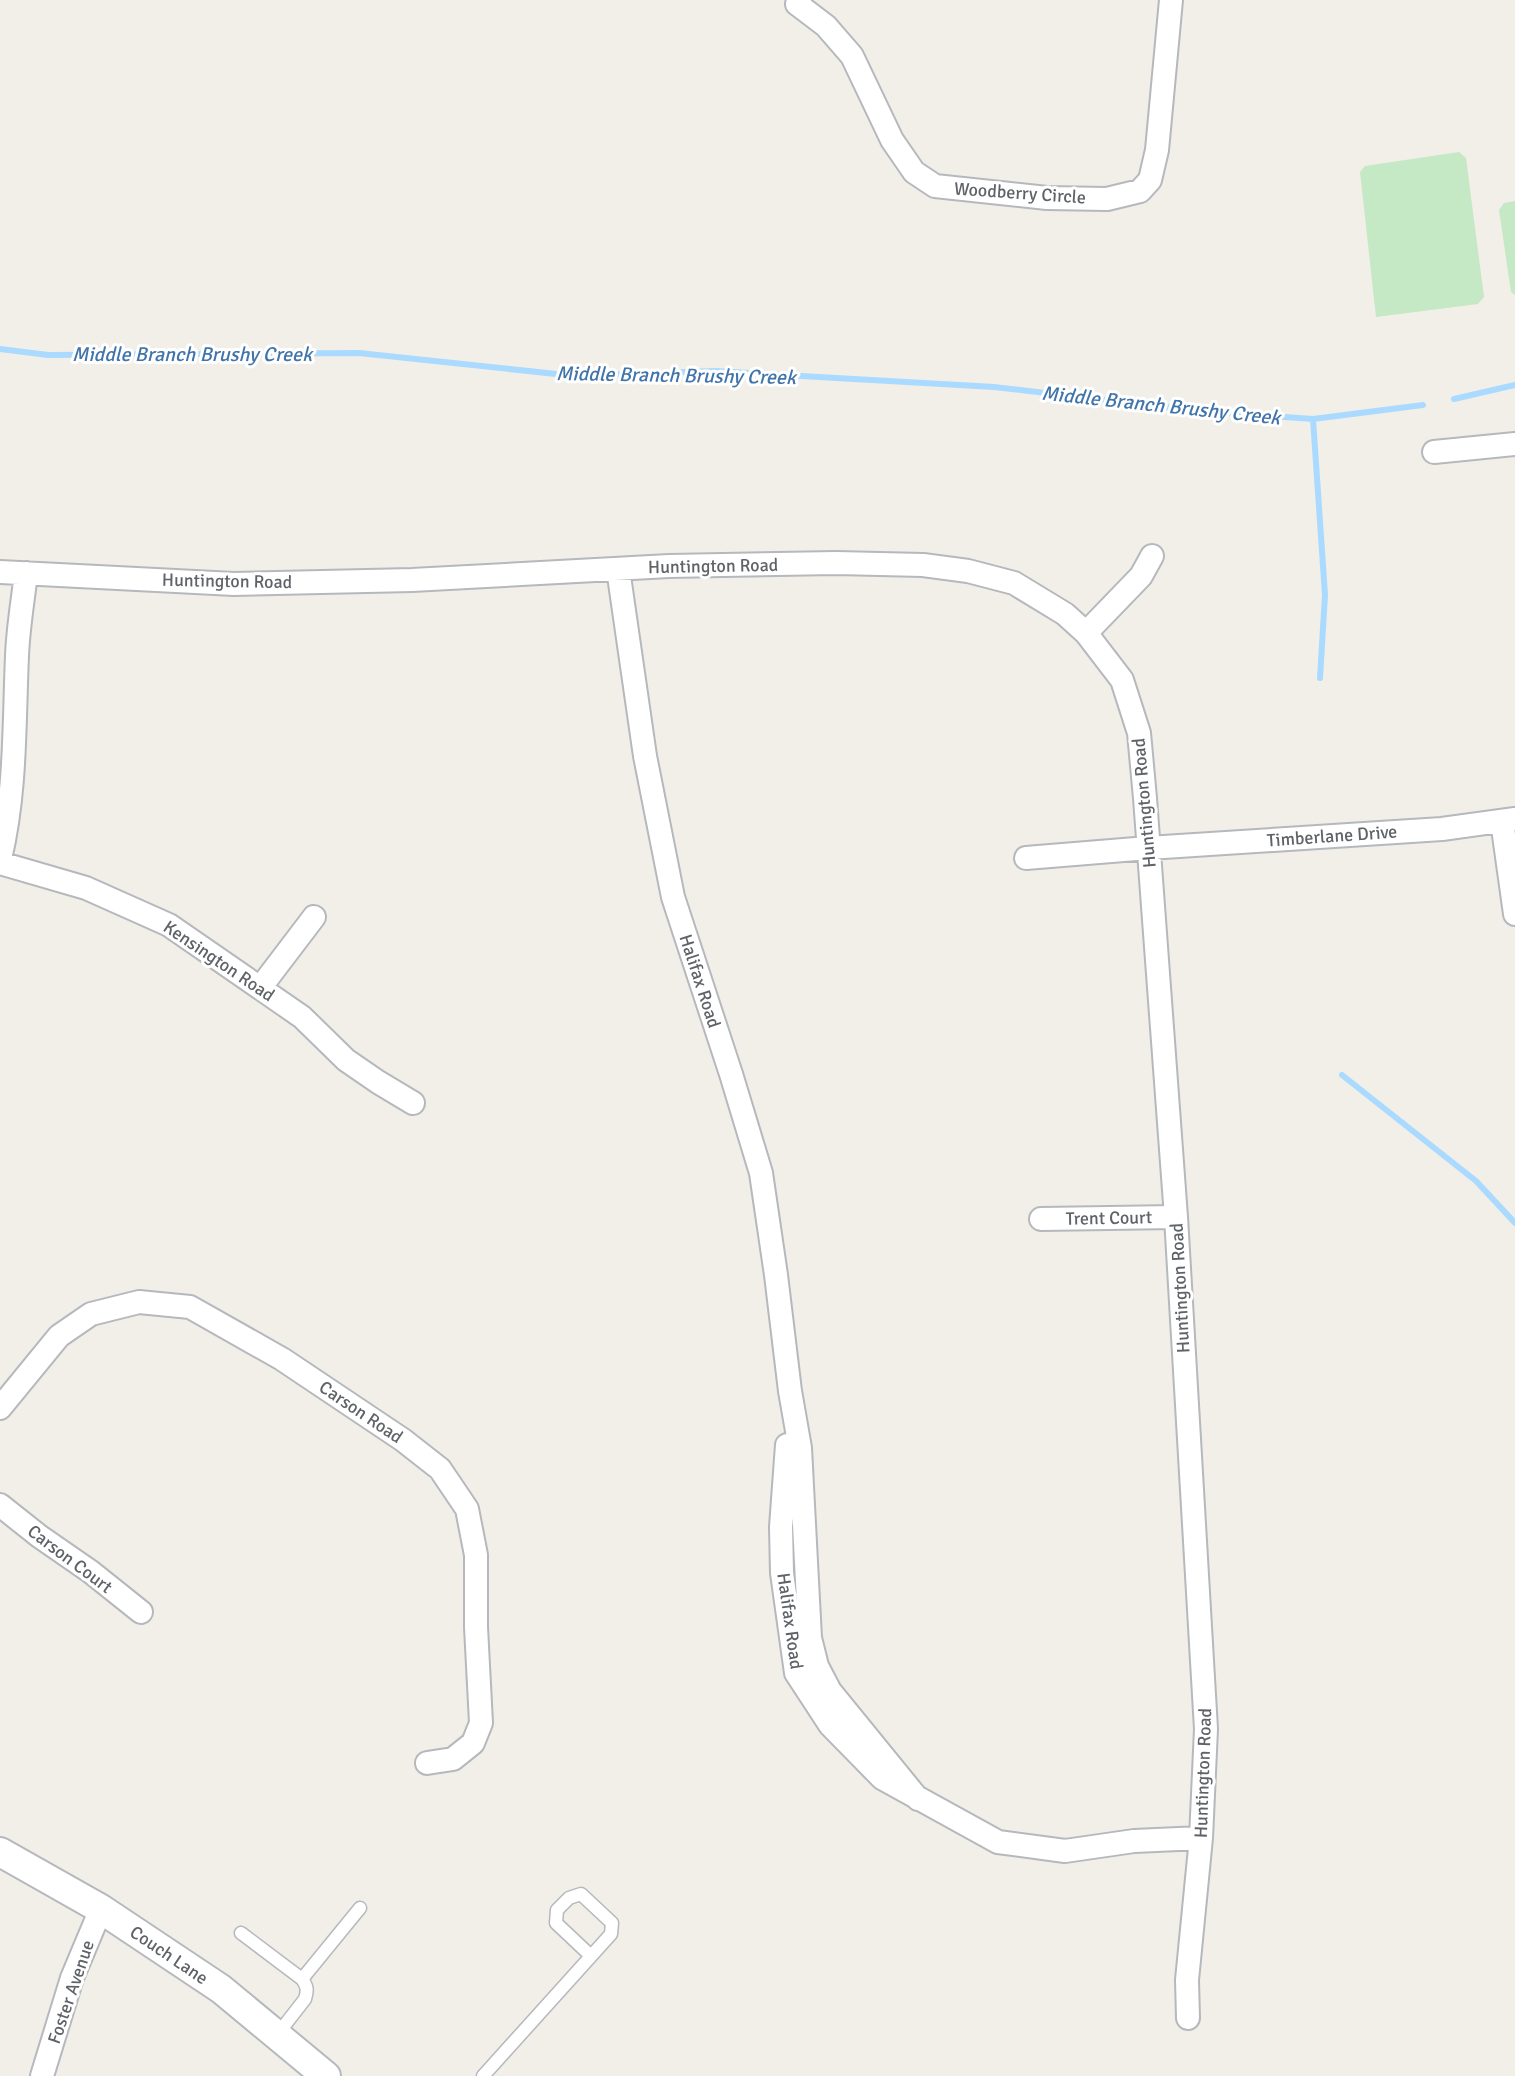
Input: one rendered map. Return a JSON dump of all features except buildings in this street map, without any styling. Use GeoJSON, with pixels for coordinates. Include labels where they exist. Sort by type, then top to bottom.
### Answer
{"type":"FeatureCollection","features":[{"type":"Feature","properties":{"kind":"street","name":"Woodberry Circle"},"geometry":{"type":"LineString","coordinates":[[797,1],[826,26],[852,56],[892,140],[914,172],[935,186],[1047,198],[1107,199],[1140,191],[1150,180],[1157,150],[1172,0]]}},
{"type":"Feature","properties":{"kind":"street"},"geometry":{"type":"LineString","coordinates":[[1434,452],[1515,444]]}},
{"type":"Feature","properties":{"kind":"street"},"geometry":{"type":"LineString","coordinates":[[1086,633],[1141,576],[1152,556]]}},
{"type":"Feature","properties":{"kind":"street","name":"Huntington Road"},"geometry":{"type":"LineString","coordinates":[[0,572],[234,584],[412,580],[669,566],[836,563],[922,565],[968,571],[1014,583],[1065,614],[1086,633],[1122,680],[1139,733],[1149,848],[1176,1217],[1206,1729],[1202,1838],[1187,1980],[1188,2018]]}},
{"type":"Feature","properties":{"kind":"street","name":"Halifax Road"},"geometry":{"type":"LineString","coordinates":[[618,569],[645,756],[673,897],[761,1173],[777,1275],[790,1391],[781,1527],[782,1573],[796,1673],[830,1725],[882,1778],[998,1842],[1065,1851],[1134,1841],[1202,1838]]}},
{"type":"Feature","properties":{"kind":"street"},"geometry":{"type":"LineString","coordinates":[[0,861],[14,767],[17,653],[26,573]]}},
{"type":"Feature","properties":{"kind":"street"},"geometry":{"type":"LineString","coordinates":[[1508,820],[1515,914]]}},
{"type":"Feature","properties":{"kind":"street","name":"Timberlane Drive"},"geometry":{"type":"LineString","coordinates":[[1026,858],[1442,829],[1508,820]]}},
{"type":"Feature","properties":{"kind":"street","name":"Kensington Road"},"geometry":{"type":"LineString","coordinates":[[0,861],[86,888],[169,925],[302,1017],[346,1060],[413,1103]]}},
{"type":"Feature","properties":{"kind":"street"},"geometry":{"type":"LineString","coordinates":[[260,988],[314,917]]}},
{"type":"Feature","properties":{"kind":"street","name":"Trent Court"},"geometry":{"type":"LineString","coordinates":[[1041,1219],[1176,1217]]}},
{"type":"Feature","properties":{"kind":"street","name":"Carson Road"},"geometry":{"type":"LineString","coordinates":[[0,1408],[59,1336],[91,1314],[139,1302],[190,1307],[282,1359],[403,1440],[440,1468],[467,1509],[476,1555],[476,1627],[481,1723],[473,1743],[453,1759],[428,1763]]}},
{"type":"Feature","properties":{"kind":"street","name":"Carson Court"},"geometry":{"type":"LineString","coordinates":[[0,1505],[141,1612]]}},
{"type":"Feature","properties":{"kind":"street","name":"Couch Lane"},"geometry":{"type":"LineString","coordinates":[[0,1852],[101,1909],[221,1989],[326,2076]]}},
{"type":"Feature","properties":{"kind":"street","name":"Foster Avenue"},"geometry":{"type":"LineString","coordinates":[[42,2076],[72,1978],[101,1909]]}},
{"type":"Feature","properties":{"kind":"lane"},"geometry":{"type":"LineString","coordinates":[[483,2076],[611,1935],[612,1923],[581,1894],[569,1898],[557,1910],[556,1923],[591,1956]]}},
{"type":"Feature","properties":{"kind":"lane"},"geometry":{"type":"LineString","coordinates":[[302,1979],[360,1908]]}},
{"type":"Feature","properties":{"kind":"lane"},"geometry":{"type":"LineString","coordinates":[[241,1933],[302,1979],[306,1986],[305,1999],[277,2035]]}},
{"type":"Feature","properties":{"kind":"green space"},"geometry":{"type":"Polygon","coordinates":[[[1459,152],[1466,158],[1484,297],[1478,304],[1376,317],[1360,172],[1365,166],[1459,152]]]}},
{"type":"Feature","properties":{"kind":"green space"},"geometry":{"type":"Polygon","coordinates":[[[1515,201],[1515,295],[1511,292],[1499,210],[1504,203],[1515,201]]]}},
{"type":"Feature","properties":{"kind":"waterway","name":"Middle Branch Brushy Creek"},"geometry":{"type":"LineString","coordinates":[[0,349],[48,355],[359,353],[575,376],[715,371],[994,387],[1199,411],[1313,419],[1423,405]]}},
{"type":"Feature","properties":{"kind":"waterway","name":"Middle Branch Brushy Creek"},"geometry":{"type":"LineString","coordinates":[[1454,399],[1515,385]]}},
{"type":"Feature","properties":{"kind":"waterway"},"geometry":{"type":"LineString","coordinates":[[1313,419],[1325,595],[1320,678]]}},
{"type":"Feature","properties":{"kind":"waterway"},"geometry":{"type":"LineString","coordinates":[[1342,1075],[1476,1181],[1515,1223]]}}]}
